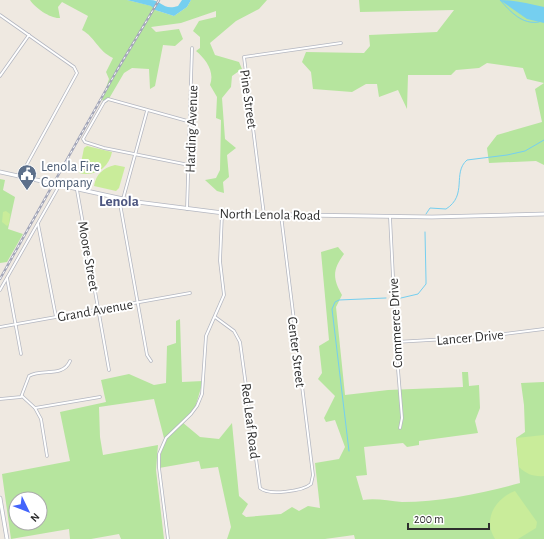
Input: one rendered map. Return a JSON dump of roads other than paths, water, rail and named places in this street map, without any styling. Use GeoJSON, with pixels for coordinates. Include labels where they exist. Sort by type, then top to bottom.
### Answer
{"type":"FeatureCollection","features":[{"type":"Feature","properties":{"kind":"main road","name":"North Lenola Road"},"geometry":{"type":"LineString","coordinates":[[0,172],[121,199],[222,214],[390,217],[544,215]]}},
{"type":"Feature","properties":{"kind":"main road"},"geometry":{"type":"LineString","coordinates":[[0,498],[7,539]]}},
{"type":"Feature","properties":{"kind":"street"},"geometry":{"type":"LineString","coordinates":[[0,14],[74,67],[77,72],[20,177]]}},
{"type":"Feature","properties":{"kind":"street"},"geometry":{"type":"LineString","coordinates":[[0,76],[29,35]]}},
{"type":"Feature","properties":{"kind":"street","name":"Pine Street"},"geometry":{"type":"LineString","coordinates":[[264,214],[244,57],[341,42]]}},
{"type":"Feature","properties":{"kind":"street","name":"Harding Avenue"},"geometry":{"type":"LineString","coordinates":[[187,209],[191,122],[192,48]]}},
{"type":"Feature","properties":{"kind":"street"},"geometry":{"type":"LineString","coordinates":[[189,165],[85,142],[84,136],[104,102],[111,100],[191,122]]}},
{"type":"Feature","properties":{"kind":"street"},"geometry":{"type":"LineString","coordinates":[[147,111],[136,154],[121,199],[137,302],[147,356],[151,361]]}},
{"type":"Feature","properties":{"kind":"street"},"geometry":{"type":"LineString","coordinates":[[0,290],[59,186]]}},
{"type":"Feature","properties":{"kind":"street","name":"Moore Street"},"geometry":{"type":"LineString","coordinates":[[76,190],[109,370]]}},
{"type":"Feature","properties":{"kind":"street"},"geometry":{"type":"LineString","coordinates":[[168,539],[159,468],[160,454],[166,438],[191,414],[200,399],[203,389],[205,340],[222,302],[224,292],[220,261],[222,214]]}},
{"type":"Feature","properties":{"kind":"street","name":"Center Street"},"geometry":{"type":"LineString","coordinates":[[281,215],[313,476],[311,484],[307,487]]}},
{"type":"Feature","properties":{"kind":"street","name":"Commerce Drive"},"geometry":{"type":"LineString","coordinates":[[390,217],[396,342],[402,418],[400,428]]}},
{"type":"Feature","properties":{"kind":"street"},"geometry":{"type":"LineString","coordinates":[[38,223],[56,317]]}},
{"type":"Feature","properties":{"kind":"street"},"geometry":{"type":"LineString","coordinates":[[7,278],[21,354]]}},
{"type":"Feature","properties":{"kind":"street","name":"Grand Avenue"},"geometry":{"type":"LineString","coordinates":[[0,327],[190,293]]}},
{"type":"Feature","properties":{"kind":"street","name":"Red Leaf Road"},"geometry":{"type":"LineString","coordinates":[[214,317],[234,331],[240,342],[260,488],[265,491],[277,492],[307,487]]}},
{"type":"Feature","properties":{"kind":"street","name":"Lancer Drive"},"geometry":{"type":"LineString","coordinates":[[396,342],[481,337],[544,329]]}},
{"type":"Feature","properties":{"kind":"street"},"geometry":{"type":"LineString","coordinates":[[22,396],[26,380],[32,374],[62,370],[70,361]]}},
{"type":"Feature","properties":{"kind":"street"},"geometry":{"type":"LineString","coordinates":[[0,399],[22,396]]}},
{"type":"Feature","properties":{"kind":"street"},"geometry":{"type":"LineString","coordinates":[[22,396],[35,408],[42,419],[47,456]]}},
{"type":"Feature","properties":{"kind":"street"},"geometry":{"type":"LineString","coordinates":[[35,408],[100,397]]}},
{"type":"Feature","properties":{"kind":"water"},"geometry":{"type":"Polygon","coordinates":[[[127,0],[154,0],[166,6],[173,7],[178,6],[182,0],[191,0],[187,7],[174,16],[155,10],[151,6],[127,0]]]}},
{"type":"Feature","properties":{"kind":"water"},"geometry":{"type":"Polygon","coordinates":[[[500,0],[517,1],[544,7],[544,23],[527,19],[500,0]]]}},
{"type":"Feature","properties":{"kind":"waterway"},"geometry":{"type":"LineString","coordinates":[[500,0],[522,20],[527,22],[539,22]]}},
{"type":"Feature","properties":{"kind":"waterway"},"geometry":{"type":"LineString","coordinates":[[426,214],[430,208],[446,209],[453,203],[458,191],[460,171],[467,160],[525,151],[544,140]]}},
{"type":"Feature","properties":{"kind":"waterway"},"geometry":{"type":"LineString","coordinates":[[401,298],[418,294],[426,284],[425,232]]}},
{"type":"Feature","properties":{"kind":"waterway"},"geometry":{"type":"LineString","coordinates":[[349,451],[332,309],[335,302],[339,300],[386,298]]}},
{"type":"Feature","properties":{"kind":"railway"},"geometry":{"type":"LineString","coordinates":[[0,279],[116,72],[159,0]]}},
{"type":"Feature","properties":{"kind":"place","name":"Lenola Fire Company"},"geometry":{"type":"Point","coordinates":[27,191]}},
{"type":"Feature","properties":{"kind":"district","name":"Lenola"},"geometry":{"type":"Point","coordinates":[119,201]}}]}
